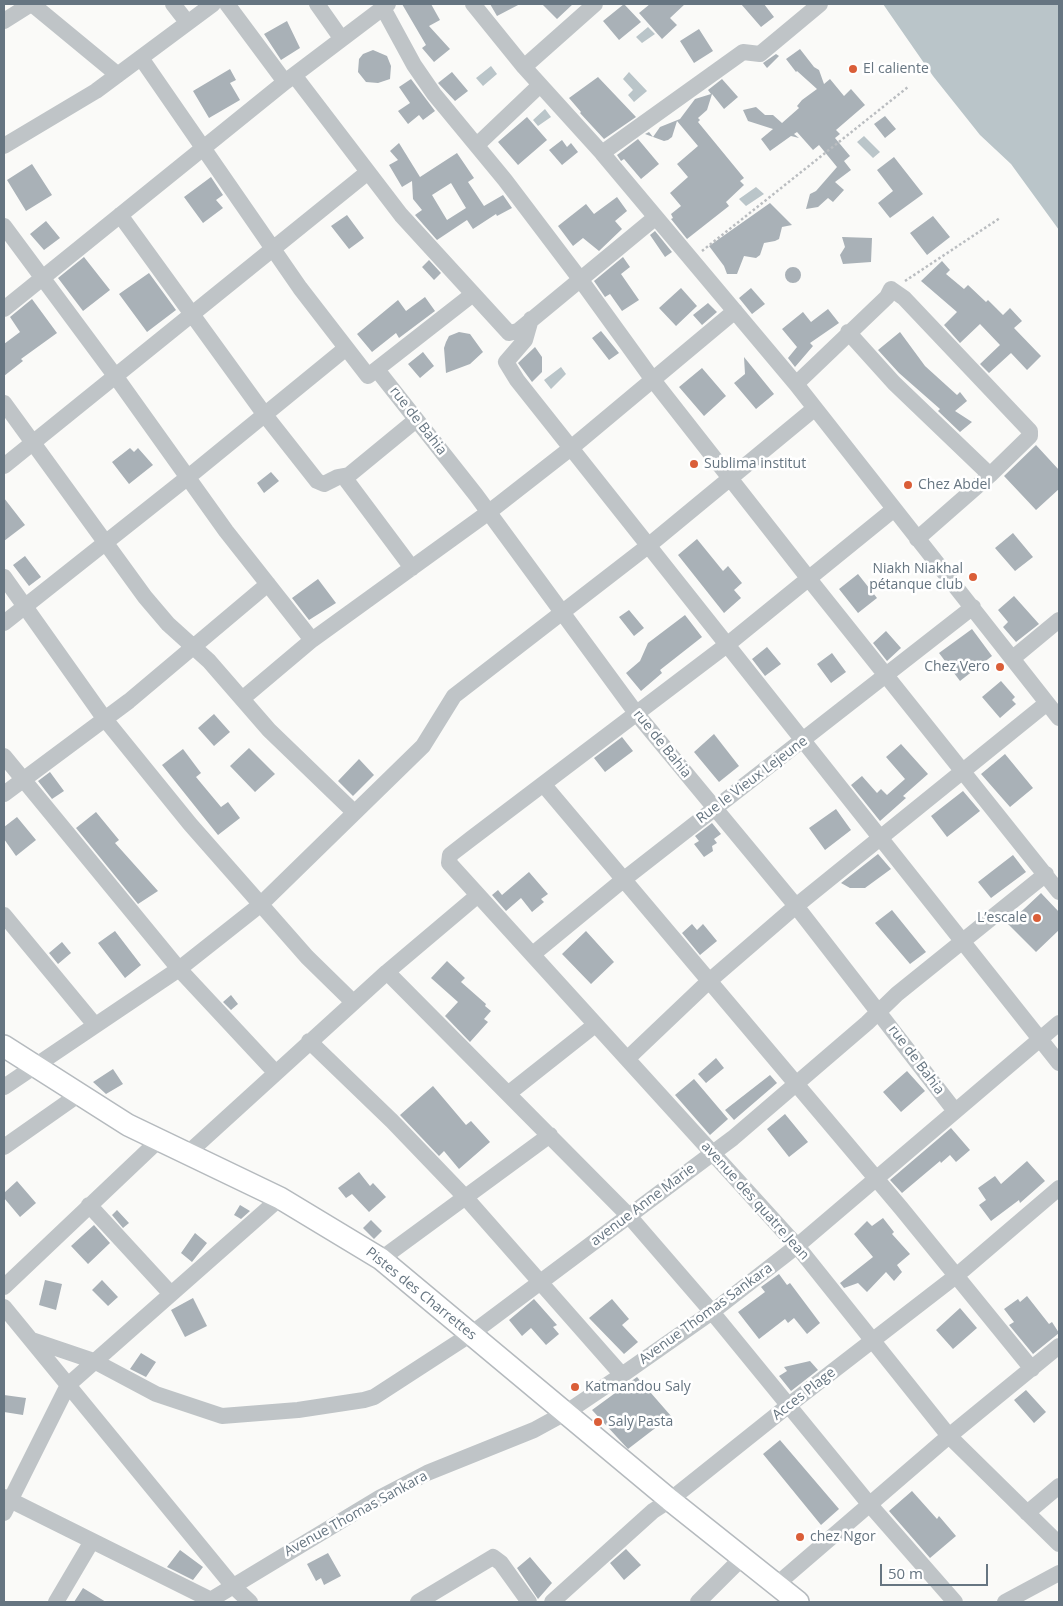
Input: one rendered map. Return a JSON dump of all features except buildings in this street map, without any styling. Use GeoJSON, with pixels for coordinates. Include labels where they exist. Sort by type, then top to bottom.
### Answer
{"type":"FeatureCollection","features":[{"type":"Feature","properties":{"kind":"main road","name":"Pistes des Charrettes"},"geometry":{"type":"LineString","coordinates":[[4,1046],[78,1095],[159,1140],[280,1198],[382,1259],[670,1500],[798,1602]]}},
{"type":"Feature","properties":{"kind":"street"},"geometry":{"type":"LineString","coordinates":[[4,21],[32,4],[118,75]]}},
{"type":"Feature","properties":{"kind":"street"},"geometry":{"type":"LineString","coordinates":[[173,4],[187,22]]}},
{"type":"Feature","properties":{"kind":"street"},"geometry":{"type":"LineString","coordinates":[[4,146],[58,115],[118,75],[213,4]]}},
{"type":"Feature","properties":{"kind":"street"},"geometry":{"type":"LineString","coordinates":[[227,4],[368,172],[401,215],[509,333],[515,332],[656,217]]}},
{"type":"Feature","properties":{"kind":"street"},"geometry":{"type":"LineString","coordinates":[[317,4],[341,38]]}},
{"type":"Feature","properties":{"kind":"street"},"geometry":{"type":"LineString","coordinates":[[473,4],[524,67],[602,153],[796,384],[1059,718]]}},
{"type":"Feature","properties":{"kind":"street"},"geometry":{"type":"LineString","coordinates":[[524,67],[595,4]]}},
{"type":"Feature","properties":{"kind":"street"},"geometry":{"type":"LineString","coordinates":[[602,153],[743,52],[760,54],[820,4]]}},
{"type":"Feature","properties":{"kind":"street"},"geometry":{"type":"LineString","coordinates":[[4,309],[289,79],[386,6],[420,76],[477,145],[580,279],[653,380],[886,677],[1059,892]]}},
{"type":"Feature","properties":{"kind":"street"},"geometry":{"type":"LineString","coordinates":[[141,58],[273,249],[345,349],[368,376],[378,371],[474,294]]}},
{"type":"Feature","properties":{"kind":"street"},"geometry":{"type":"LineString","coordinates":[[477,145],[540,85]]}},
{"type":"Feature","properties":{"kind":"street"},"geometry":{"type":"LineString","coordinates":[[4,466],[368,172]]}},
{"type":"Feature","properties":{"kind":"street"},"geometry":{"type":"LineString","coordinates":[[120,215],[265,415],[319,483],[324,484],[338,476],[350,475]]}},
{"type":"Feature","properties":{"kind":"street"},"geometry":{"type":"LineString","coordinates":[[4,226],[116,376],[187,478],[312,640]]}},
{"type":"Feature","properties":{"kind":"street"},"geometry":{"type":"LineString","coordinates":[[796,384],[848,332],[887,297],[892,289],[904,298],[1028,427],[1031,434],[990,475],[917,539]]}},
{"type":"Feature","properties":{"kind":"street"},"geometry":{"type":"LineString","coordinates":[[242,699],[312,640],[489,512],[571,448],[735,311]]}},
{"type":"Feature","properties":{"kind":"street"},"geometry":{"type":"LineString","coordinates":[[531,319],[525,340],[508,358],[506,364],[648,546],[728,644],[880,839],[1059,1063]]}},
{"type":"Feature","properties":{"kind":"street"},"geometry":{"type":"LineString","coordinates":[[848,332],[894,383],[990,475]]}},
{"type":"Feature","properties":{"kind":"street"},"geometry":{"type":"LineString","coordinates":[[4,623],[187,478],[345,349]]}},
{"type":"Feature","properties":{"kind":"street","name":"rue de Bahia"},"geometry":{"type":"LineString","coordinates":[[378,371],[489,512],[561,613],[636,713],[796,906],[955,1111]]}},
{"type":"Feature","properties":{"kind":"street"},"geometry":{"type":"LineString","coordinates":[[4,402],[144,597],[168,624],[195,647],[269,730],[354,812]]}},
{"type":"Feature","properties":{"kind":"street"},"geometry":{"type":"LineString","coordinates":[[4,1087],[179,969],[260,906],[423,746],[454,696],[648,546],[732,479],[814,409]]}},
{"type":"Feature","properties":{"kind":"street"},"geometry":{"type":"LineString","coordinates":[[412,568],[349,485],[348,481],[350,475],[416,420]]}},
{"type":"Feature","properties":{"kind":"street"},"geometry":{"type":"LineString","coordinates":[[894,510],[728,644],[543,784],[708,982],[876,1178],[1032,1368]]}},
{"type":"Feature","properties":{"kind":"street"},"geometry":{"type":"LineString","coordinates":[[4,577],[104,718],[190,824],[260,906],[353,1002]]}},
{"type":"Feature","properties":{"kind":"street"},"geometry":{"type":"LineString","coordinates":[[4,794],[195,647],[268,584]]}},
{"type":"Feature","properties":{"kind":"street","name":"Rue le Vieux Lejeune"},"geometry":{"type":"LineString","coordinates":[[533,954],[714,808],[886,677],[973,607]]}},
{"type":"Feature","properties":{"kind":"street"},"geometry":{"type":"LineString","coordinates":[[1013,658],[1059,620]]}},
{"type":"Feature","properties":{"kind":"street"},"geometry":{"type":"LineString","coordinates":[[627,1059],[708,982],[796,906],[1047,703]]}},
{"type":"Feature","properties":{"kind":"street"},"geometry":{"type":"LineString","coordinates":[[4,756],[21,780],[179,969],[275,1072]]}},
{"type":"Feature","properties":{"kind":"street","name":"avenue des quatre Jean"},"geometry":{"type":"LineString","coordinates":[[543,784],[450,855],[448,861],[450,866],[533,954],[595,1025],[797,1246],[950,1436],[1059,1544]]}},
{"type":"Feature","properties":{"kind":"street"},"geometry":{"type":"LineString","coordinates":[[879,1012],[897,994],[1046,874]]}},
{"type":"Feature","properties":{"kind":"street"},"geometry":{"type":"LineString","coordinates":[[187,1154],[309,1041],[477,896]]}},
{"type":"Feature","properties":{"kind":"street"},"geometry":{"type":"LineString","coordinates":[[4,915],[96,1025]]}},
{"type":"Feature","properties":{"kind":"street"},"geometry":{"type":"LineString","coordinates":[[387,972],[509,1093],[628,1216],[712,1312],[870,1505],[955,1602]]}},
{"type":"Feature","properties":{"kind":"street","name":"avenue Anne Marie"},"geometry":{"type":"LineString","coordinates":[[32,1340],[94,1361],[156,1394],[189,1407],[222,1416],[236,1416],[364,1400],[381,1393],[471,1334],[711,1152],[733,1138],[879,1012]]}},
{"type":"Feature","properties":{"kind":"street","name":"Avenue Thomas Sankara"},"geometry":{"type":"LineString","coordinates":[[208,1601],[379,1498],[427,1473],[500,1445],[567,1412],[622,1375],[712,1312],[797,1246],[1059,1023]]}},
{"type":"Feature","properties":{"kind":"street"},"geometry":{"type":"LineString","coordinates":[[509,1093],[595,1025]]}},
{"type":"Feature","properties":{"kind":"street"},"geometry":{"type":"LineString","coordinates":[[309,1041],[392,1121],[466,1198],[622,1375]]}},
{"type":"Feature","properties":{"kind":"street"},"geometry":{"type":"LineString","coordinates":[[4,1147],[78,1095]]}},
{"type":"Feature","properties":{"kind":"street"},"geometry":{"type":"LineString","coordinates":[[382,1259],[550,1135]]}},
{"type":"Feature","properties":{"kind":"street"},"geometry":{"type":"LineString","coordinates":[[4,1287],[159,1140]]}},
{"type":"Feature","properties":{"kind":"street","name":"Acces Plage"},"geometry":{"type":"LineString","coordinates":[[552,1602],[635,1526],[956,1276],[1059,1188]]}},
{"type":"Feature","properties":{"kind":"street"},"geometry":{"type":"LineString","coordinates":[[208,1601],[92,1541],[6,1503],[68,1385],[280,1198]]}},
{"type":"Feature","properties":{"kind":"street"},"geometry":{"type":"LineString","coordinates":[[89,1205],[171,1294]]}},
{"type":"Feature","properties":{"kind":"street"},"geometry":{"type":"LineString","coordinates":[[4,1308],[232,1585],[250,1602]]}},
{"type":"Feature","properties":{"kind":"street"},"geometry":{"type":"LineString","coordinates":[[776,1586],[950,1436],[1059,1346]]}},
{"type":"Feature","properties":{"kind":"street"},"geometry":{"type":"LineString","coordinates":[[1027,1513],[1059,1486]]}},
{"type":"Feature","properties":{"kind":"street"},"geometry":{"type":"LineString","coordinates":[[56,1602],[92,1541]]}},
{"type":"Feature","properties":{"kind":"street"},"geometry":{"type":"LineString","coordinates":[[418,1602],[493,1557],[501,1563],[530,1602]]}},
{"type":"Feature","properties":{"kind":"street"},"geometry":{"type":"LineString","coordinates":[[698,1602],[742,1558]]}},
{"type":"Feature","properties":{"kind":"street"},"geometry":{"type":"LineString","coordinates":[[1005,1602],[1059,1573]]}},
{"type":"Feature","properties":{"kind":"path"},"geometry":{"type":"LineString","coordinates":[[692,259],[908,87]]}},
{"type":"Feature","properties":{"kind":"path"},"geometry":{"type":"LineString","coordinates":[[892,289],[1000,218]]}},
{"type":"Feature","properties":{"kind":"shaded area"},"geometry":{"type":"Polygon","coordinates":[[[883,4],[1059,4],[1059,230],[1011,164],[980,135],[933,76],[883,4]]]}},
{"type":"Feature","properties":{"kind":"shaded area"},"geometry":{"type":"Polygon","coordinates":[[[648,27],[655,34],[642,43],[636,37],[648,27]]]}},
{"type":"Feature","properties":{"kind":"shaded area"},"geometry":{"type":"Polygon","coordinates":[[[491,66],[497,74],[483,86],[476,78],[491,66]]]}},
{"type":"Feature","properties":{"kind":"shaded area"},"geometry":{"type":"Polygon","coordinates":[[[629,72],[647,91],[634,102],[628,95],[633,90],[623,79],[629,72]]]}},
{"type":"Feature","properties":{"kind":"shaded area"},"geometry":{"type":"Polygon","coordinates":[[[545,109],[551,117],[538,126],[533,120],[545,109]]]}},
{"type":"Feature","properties":{"kind":"shaded area"},"geometry":{"type":"Polygon","coordinates":[[[864,136],[880,152],[873,158],[857,142],[864,136]]]}},
{"type":"Feature","properties":{"kind":"shaded area"},"geometry":{"type":"Polygon","coordinates":[[[756,187],[764,194],[746,206],[739,199],[756,187]]]}},
{"type":"Feature","properties":{"kind":"shaded area"},"geometry":{"type":"Polygon","coordinates":[[[561,367],[566,374],[551,389],[544,380],[561,367]]]}},
{"type":"Feature","properties":{"kind":"place","name":"El caliente"},"geometry":{"type":"Point","coordinates":[853,69]}},
{"type":"Feature","properties":{"kind":"place","name":"Sublima institut"},"geometry":{"type":"Point","coordinates":[694,464]}},
{"type":"Feature","properties":{"kind":"place","name":"Chez Abdel"},"geometry":{"type":"Point","coordinates":[908,485]}},
{"type":"Feature","properties":{"kind":"place","name":"Niakh Niakhal pétanque club"},"geometry":{"type":"Point","coordinates":[973,577]}},
{"type":"Feature","properties":{"kind":"place","name":"Chez Vero"},"geometry":{"type":"Point","coordinates":[1000,667]}},
{"type":"Feature","properties":{"kind":"place","name":"L’escale"},"geometry":{"type":"Point","coordinates":[1037,918]}},
{"type":"Feature","properties":{"kind":"place","name":"Katmandou Saly"},"geometry":{"type":"Point","coordinates":[575,1387]}},
{"type":"Feature","properties":{"kind":"place","name":"Saly Pasta"},"geometry":{"type":"Point","coordinates":[598,1422]}},
{"type":"Feature","properties":{"kind":"place","name":"chez Ngor"},"geometry":{"type":"Point","coordinates":[800,1537]}}]}
